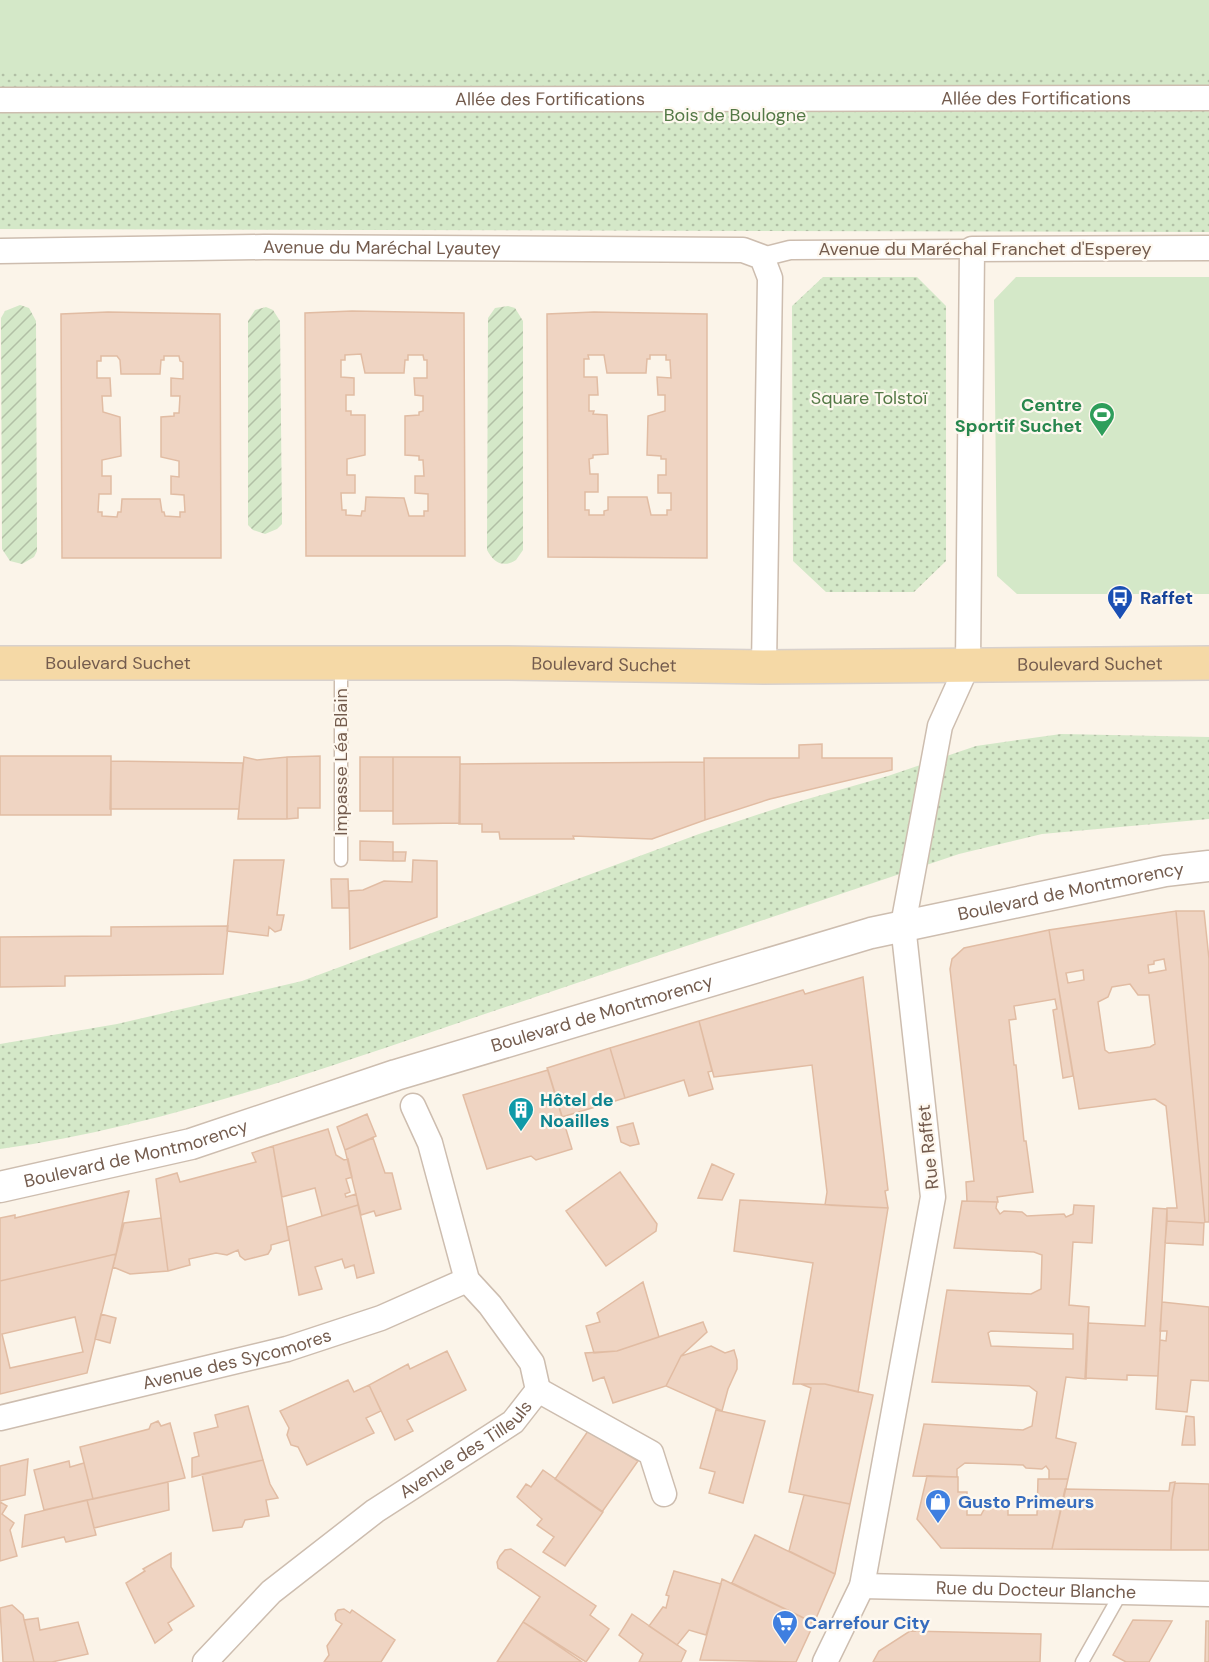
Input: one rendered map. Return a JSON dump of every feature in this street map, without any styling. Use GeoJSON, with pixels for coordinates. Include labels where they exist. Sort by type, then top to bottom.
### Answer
{"type":"FeatureCollection","features":[{"type":"Feature","properties":{"kind":"main road","name":"Boulevard Suchet"},"geometry":{"type":"LineString","coordinates":[[0,663],[764,667],[1209,663]]}},
{"type":"Feature","properties":{"kind":"street","name":"Allée des Fortifications"},"geometry":{"type":"LineString","coordinates":[[0,100],[1209,98]]}},
{"type":"Feature","properties":{"kind":"street","name":"Avenue du Maréchal Lyautey"},"geometry":{"type":"LineString","coordinates":[[0,251],[505,247],[742,250],[762,257]]}},
{"type":"Feature","properties":{"kind":"street","name":"Avenue du Maréchal Franchet d'Esperey"},"geometry":{"type":"LineString","coordinates":[[762,257],[790,250],[1209,248]]}},
{"type":"Feature","properties":{"kind":"street"},"geometry":{"type":"LineString","coordinates":[[968,664],[972,249]]}},
{"type":"Feature","properties":{"kind":"street"},"geometry":{"type":"LineString","coordinates":[[762,257],[770,278],[764,667]]}},
{"type":"Feature","properties":{"kind":"street","name":"Rue Raffet"},"geometry":{"type":"LineString","coordinates":[[825,1662],[862,1586],[933,1197],[903,925],[940,726],[968,664]]}},
{"type":"Feature","properties":{"kind":"street","name":"Boulevard de Montmorency"},"geometry":{"type":"LineString","coordinates":[[0,1187],[191,1144],[404,1090],[903,925],[1165,871],[1209,866]]}},
{"type":"Feature","properties":{"kind":"street","name":"Avenue des Tilleuls"},"geometry":{"type":"LineString","coordinates":[[205,1662],[271,1592],[375,1511],[513,1422],[538,1390],[532,1364],[490,1305],[467,1280],[430,1143],[404,1090]]}},
{"type":"Feature","properties":{"kind":"street","name":"Avenue des Sycomores"},"geometry":{"type":"LineString","coordinates":[[0,1418],[286,1349],[381,1318],[467,1280]]}},
{"type":"Feature","properties":{"kind":"street"},"geometry":{"type":"LineString","coordinates":[[538,1390],[651,1453],[664,1494]]}},
{"type":"Feature","properties":{"kind":"street","name":"Rue du Docteur Blanche"},"geometry":{"type":"LineString","coordinates":[[862,1586],[1209,1594]]}},
{"type":"Feature","properties":{"kind":"lane","name":"Impasse Léa Blain"},"geometry":{"type":"LineString","coordinates":[[341,663],[341,860]]}},
{"type":"Feature","properties":{"kind":"lane"},"geometry":{"type":"LineString","coordinates":[[1082,1662],[1121,1593]]}},
{"type":"Feature","properties":{"kind":"green space","name":"Bois de Boulogne"},"geometry":{"type":"Polygon","coordinates":[[[0,0],[1209,0],[1209,232],[0,229],[0,0]]]}},
{"type":"Feature","properties":{"kind":"green space"},"geometry":{"type":"Polygon","coordinates":[[[0,0],[1209,0],[1209,72],[0,72],[0,0]]]}},
{"type":"Feature","properties":{"kind":"green space","name":"Square Tolstoï"},"geometry":{"type":"Polygon","coordinates":[[[823,277],[917,277],[946,306],[946,561],[914,592],[826,592],[793,561],[792,306],[823,277]]]}},
{"type":"Feature","properties":{"kind":"green space","name":"Centre Sportif Suchet"},"geometry":{"type":"Polygon","coordinates":[[[1016,277],[1209,277],[1209,594],[1017,594],[997,576],[994,300],[1016,277]]]}},
{"type":"Feature","properties":{"kind":"green space"},"geometry":{"type":"Polygon","coordinates":[[[20,305],[29,308],[36,321],[37,551],[34,557],[22,564],[10,561],[2,549],[1,318],[5,311],[20,305]]]}},
{"type":"Feature","properties":{"kind":"green space"},"geometry":{"type":"Polygon","coordinates":[[[508,306],[515,308],[523,321],[523,550],[516,560],[503,564],[496,561],[487,550],[488,318],[495,308],[508,306]]]}},
{"type":"Feature","properties":{"kind":"green space"},"geometry":{"type":"Polygon","coordinates":[[[266,307],[273,310],[280,321],[282,524],[265,534],[253,530],[248,525],[248,321],[255,310],[266,307]]]}},
{"type":"Feature","properties":{"kind":"green space"},"geometry":{"type":"Polygon","coordinates":[[[1061,734],[1209,737],[1209,819],[1042,834],[959,854],[291,1079],[175,1113],[58,1140],[0,1149],[0,1044],[117,1024],[302,981],[699,834],[790,804],[888,776],[976,746],[1061,734]]]}},
{"type":"Feature","properties":{"kind":"building"},"geometry":{"type":"Polygon","coordinates":[[[352,311],[464,313],[465,556],[306,556],[305,313],[352,311]],[[361,354],[345,355],[345,360],[341,360],[341,377],[354,378],[354,395],[346,395],[346,411],[351,411],[351,415],[365,415],[365,455],[347,459],[347,475],[355,475],[355,493],[341,493],[342,510],[346,510],[346,515],[361,516],[362,511],[365,511],[366,497],[404,498],[409,516],[424,516],[424,511],[428,511],[428,494],[415,493],[415,476],[424,476],[423,460],[419,460],[419,456],[405,455],[405,416],[419,415],[419,412],[423,411],[423,396],[415,395],[414,378],[427,378],[427,360],[424,360],[423,355],[408,355],[408,360],[405,360],[404,373],[365,373],[361,354]]]}},
{"type":"Feature","properties":{"kind":"building"},"geometry":{"type":"Polygon","coordinates":[[[108,312],[220,314],[221,558],[62,558],[61,314],[108,312]],[[101,356],[101,361],[97,361],[97,378],[110,378],[111,396],[102,396],[103,412],[120,417],[121,456],[102,460],[102,476],[111,476],[111,494],[99,494],[98,512],[102,512],[102,516],[117,517],[118,512],[121,512],[122,499],[160,499],[165,516],[180,517],[180,512],[185,512],[184,495],[171,494],[171,476],[179,477],[179,461],[161,457],[161,417],[174,416],[174,413],[179,413],[180,396],[171,396],[171,378],[183,379],[183,362],[180,361],[179,356],[164,356],[164,360],[161,360],[160,374],[121,374],[120,360],[117,356],[101,356]]]}},
{"type":"Feature","properties":{"kind":"building"},"geometry":{"type":"Polygon","coordinates":[[[594,312],[707,314],[707,558],[548,557],[547,314],[594,312]],[[588,355],[589,359],[584,359],[584,377],[597,377],[598,395],[589,395],[589,411],[594,411],[593,414],[607,415],[608,454],[593,455],[593,458],[589,459],[590,474],[598,474],[598,492],[585,492],[585,510],[589,510],[589,515],[604,515],[604,511],[608,510],[608,497],[647,497],[651,515],[667,515],[667,510],[671,510],[671,493],[658,493],[658,475],[666,475],[666,459],[661,459],[661,456],[647,455],[648,416],[665,411],[665,395],[658,395],[657,377],[671,378],[670,360],[666,360],[666,355],[650,355],[650,359],[647,359],[646,373],[607,373],[604,355],[588,355]]]}},
{"type":"Feature","properties":{"kind":"building"},"geometry":{"type":"Polygon","coordinates":[[[822,744],[822,758],[892,758],[892,770],[770,799],[705,820],[704,758],[799,758],[799,745],[822,744]]]}},
{"type":"Feature","properties":{"kind":"building"},"geometry":{"type":"Polygon","coordinates":[[[0,756],[111,756],[111,815],[0,815],[0,756]]]}},
{"type":"Feature","properties":{"kind":"building"},"geometry":{"type":"Polygon","coordinates":[[[320,756],[320,808],[298,808],[298,818],[287,819],[287,757],[320,756]]]}},
{"type":"Feature","properties":{"kind":"building"},"geometry":{"type":"Polygon","coordinates":[[[244,757],[257,760],[287,757],[287,819],[238,819],[244,757]]]}},
{"type":"Feature","properties":{"kind":"building"},"geometry":{"type":"Polygon","coordinates":[[[360,757],[393,757],[393,811],[360,811],[360,757]]]}},
{"type":"Feature","properties":{"kind":"building"},"geometry":{"type":"Polygon","coordinates":[[[393,757],[460,757],[460,823],[393,824],[393,757]]]}},
{"type":"Feature","properties":{"kind":"building"},"geometry":{"type":"Polygon","coordinates":[[[111,761],[243,763],[239,809],[110,809],[111,761]]]}},
{"type":"Feature","properties":{"kind":"building"},"geometry":{"type":"Polygon","coordinates":[[[704,762],[705,820],[652,839],[573,836],[574,839],[500,839],[499,832],[482,832],[482,824],[459,824],[460,764],[704,762]]]}},
{"type":"Feature","properties":{"kind":"building"},"geometry":{"type":"Polygon","coordinates":[[[360,841],[393,842],[393,861],[360,860],[360,841]]]}},
{"type":"Feature","properties":{"kind":"building"},"geometry":{"type":"Polygon","coordinates":[[[393,852],[406,852],[405,861],[393,861],[393,852]]]}},
{"type":"Feature","properties":{"kind":"building"},"geometry":{"type":"Polygon","coordinates":[[[234,860],[284,860],[277,915],[284,915],[281,930],[275,932],[269,927],[268,936],[227,931],[234,860]]]}},
{"type":"Feature","properties":{"kind":"building"},"geometry":{"type":"Polygon","coordinates":[[[413,860],[437,861],[437,917],[350,949],[349,891],[363,890],[384,881],[412,882],[413,860]]]}},
{"type":"Feature","properties":{"kind":"building"},"geometry":{"type":"Polygon","coordinates":[[[331,879],[348,879],[349,908],[332,908],[331,879]]]}},
{"type":"Feature","properties":{"kind":"building"},"geometry":{"type":"Polygon","coordinates":[[[1176,911],[1204,1223],[1167,1221],[1167,1208],[1177,1208],[1166,1106],[1155,1099],[1079,1109],[1049,930],[1176,911]],[[1164,959],[1148,965],[1149,973],[1166,970],[1164,959]],[[1083,970],[1066,973],[1068,983],[1084,980],[1083,970]],[[1130,984],[1112,987],[1108,997],[1098,1002],[1105,1050],[1109,1053],[1150,1047],[1155,1044],[1149,995],[1138,995],[1130,984]]]}},
{"type":"Feature","properties":{"kind":"building"},"geometry":{"type":"Polygon","coordinates":[[[1176,911],[1204,911],[1209,959],[1209,1222],[1205,1222],[1176,911]]]}},
{"type":"Feature","properties":{"kind":"building"},"geometry":{"type":"Polygon","coordinates":[[[228,926],[223,974],[65,976],[65,986],[0,987],[0,937],[111,936],[111,927],[228,926]]]}},
{"type":"Feature","properties":{"kind":"building"},"geometry":{"type":"Polygon","coordinates":[[[1049,930],[1073,1076],[1063,1078],[1053,1010],[1057,1009],[1055,999],[1014,1006],[1016,1019],[1009,1020],[1024,1141],[1026,1141],[1033,1192],[997,1197],[998,1202],[967,1201],[966,1182],[974,1181],[950,969],[952,959],[964,948],[1049,930]]]}},
{"type":"Feature","properties":{"kind":"building"},"geometry":{"type":"Polygon","coordinates":[[[863,977],[888,1190],[885,1191],[888,1208],[825,1205],[827,1192],[812,1065],[714,1077],[699,1021],[803,990],[805,994],[863,977]]]}},
{"type":"Feature","properties":{"kind":"building"},"geometry":{"type":"Polygon","coordinates":[[[699,1021],[712,1071],[708,1072],[713,1089],[689,1096],[684,1080],[625,1098],[610,1048],[699,1021]]]}},
{"type":"Feature","properties":{"kind":"building"},"geometry":{"type":"Polygon","coordinates":[[[610,1048],[625,1098],[562,1117],[547,1068],[610,1048]]]}},
{"type":"Feature","properties":{"kind":"building","name":"Hôtel de Noailles"},"geometry":{"type":"Polygon","coordinates":[[[548,1070],[572,1149],[536,1160],[531,1156],[487,1169],[463,1095],[548,1070]]]}},
{"type":"Feature","properties":{"kind":"building"},"geometry":{"type":"Polygon","coordinates":[[[367,1114],[376,1136],[345,1150],[337,1127],[367,1114]]]}},
{"type":"Feature","properties":{"kind":"building"},"geometry":{"type":"Polygon","coordinates":[[[633,1123],[639,1144],[630,1146],[621,1142],[617,1127],[633,1123]]]}},
{"type":"Feature","properties":{"kind":"building"},"geometry":{"type":"Polygon","coordinates":[[[328,1129],[336,1155],[344,1160],[348,1159],[352,1177],[346,1179],[350,1192],[345,1194],[346,1197],[356,1194],[358,1205],[322,1216],[315,1188],[282,1197],[273,1146],[328,1129]]]}},
{"type":"Feature","properties":{"kind":"building"},"geometry":{"type":"Polygon","coordinates":[[[373,1138],[385,1173],[392,1173],[401,1209],[376,1216],[374,1211],[361,1215],[345,1150],[373,1138]]]}},
{"type":"Feature","properties":{"kind":"building"},"geometry":{"type":"Polygon","coordinates":[[[273,1146],[289,1240],[271,1245],[268,1254],[245,1260],[240,1256],[238,1250],[227,1255],[216,1253],[189,1259],[190,1265],[168,1271],[156,1179],[177,1173],[180,1182],[256,1162],[252,1153],[273,1146]]]}},
{"type":"Feature","properties":{"kind":"building"},"geometry":{"type":"Polygon","coordinates":[[[712,1164],[734,1174],[722,1200],[698,1198],[712,1164]]]}},
{"type":"Feature","properties":{"kind":"building"},"geometry":{"type":"Polygon","coordinates":[[[620,1172],[657,1224],[656,1231],[606,1266],[566,1211],[620,1172]]]}},
{"type":"Feature","properties":{"kind":"building"},"geometry":{"type":"Polygon","coordinates":[[[129,1191],[116,1254],[0,1281],[0,1218],[15,1215],[15,1218],[129,1191]]]}},
{"type":"Feature","properties":{"kind":"building"},"geometry":{"type":"Polygon","coordinates":[[[740,1200],[888,1208],[858,1392],[825,1384],[793,1384],[813,1263],[734,1251],[740,1200]]]}},
{"type":"Feature","properties":{"kind":"building"},"geometry":{"type":"Polygon","coordinates":[[[962,1201],[997,1202],[996,1208],[1000,1214],[1004,1211],[1022,1212],[1027,1216],[1064,1214],[1066,1217],[1073,1214],[1074,1205],[1094,1206],[1092,1243],[1073,1242],[1069,1305],[1089,1307],[1086,1379],[1066,1377],[1056,1438],[1076,1443],[1068,1479],[1049,1479],[1049,1470],[1046,1466],[1042,1469],[1026,1468],[1023,1465],[965,1463],[957,1469],[957,1477],[913,1476],[924,1424],[1023,1430],[1032,1426],[1037,1392],[1029,1386],[932,1382],[947,1290],[1031,1294],[1041,1289],[1042,1255],[1034,1252],[954,1248],[962,1201]],[[991,1331],[988,1333],[991,1346],[1073,1349],[1073,1334],[991,1331]]]}},
{"type":"Feature","properties":{"kind":"building"},"geometry":{"type":"Polygon","coordinates":[[[358,1205],[374,1273],[357,1278],[354,1265],[345,1268],[342,1259],[315,1267],[322,1289],[299,1295],[287,1227],[358,1205]]]}},
{"type":"Feature","properties":{"kind":"building"},"geometry":{"type":"Polygon","coordinates":[[[1153,1208],[1167,1209],[1158,1376],[1127,1375],[1127,1380],[1085,1378],[1088,1323],[1145,1326],[1153,1208]]]}},
{"type":"Feature","properties":{"kind":"building"},"geometry":{"type":"Polygon","coordinates":[[[161,1218],[168,1271],[130,1274],[113,1267],[124,1223],[161,1218]]]}},
{"type":"Feature","properties":{"kind":"building"},"geometry":{"type":"Polygon","coordinates":[[[1167,1221],[1204,1223],[1203,1245],[1165,1243],[1167,1221]]]}},
{"type":"Feature","properties":{"kind":"building"},"geometry":{"type":"Polygon","coordinates":[[[116,1254],[87,1373],[0,1394],[0,1281],[116,1254]],[[75,1317],[2,1334],[10,1368],[83,1352],[75,1317]]]}},
{"type":"Feature","properties":{"kind":"building"},"geometry":{"type":"Polygon","coordinates":[[[643,1282],[659,1337],[617,1351],[594,1353],[586,1326],[600,1322],[597,1313],[643,1282]]]}},
{"type":"Feature","properties":{"kind":"building"},"geometry":{"type":"Polygon","coordinates":[[[1162,1302],[1209,1307],[1209,1381],[1191,1380],[1187,1412],[1156,1409],[1160,1340],[1166,1341],[1167,1331],[1160,1331],[1162,1302]]]}},
{"type":"Feature","properties":{"kind":"building"},"geometry":{"type":"Polygon","coordinates":[[[101,1314],[116,1318],[110,1343],[95,1339],[101,1314]]]}},
{"type":"Feature","properties":{"kind":"building"},"geometry":{"type":"Polygon","coordinates":[[[703,1322],[707,1332],[681,1356],[666,1386],[613,1403],[604,1377],[593,1381],[585,1353],[617,1351],[703,1322]]]}},
{"type":"Feature","properties":{"kind":"building"},"geometry":{"type":"Polygon","coordinates":[[[711,1346],[725,1353],[734,1350],[737,1360],[737,1369],[722,1411],[666,1386],[681,1356],[711,1346]]]}},
{"type":"Feature","properties":{"kind":"building"},"geometry":{"type":"Polygon","coordinates":[[[447,1351],[466,1390],[407,1420],[413,1431],[395,1440],[369,1385],[408,1364],[410,1369],[447,1351]]]}},
{"type":"Feature","properties":{"kind":"building"},"geometry":{"type":"Polygon","coordinates":[[[348,1380],[354,1392],[369,1385],[381,1411],[366,1418],[374,1433],[307,1465],[298,1447],[291,1445],[287,1435],[289,1428],[280,1411],[348,1380]]]}},
{"type":"Feature","properties":{"kind":"building"},"geometry":{"type":"Polygon","coordinates":[[[801,1384],[825,1384],[873,1395],[850,1504],[789,1492],[811,1388],[801,1384]]]}},
{"type":"Feature","properties":{"kind":"building"},"geometry":{"type":"Polygon","coordinates":[[[248,1406],[263,1460],[192,1477],[192,1458],[199,1456],[194,1433],[218,1427],[215,1415],[248,1406]]]}},
{"type":"Feature","properties":{"kind":"building"},"geometry":{"type":"Polygon","coordinates":[[[716,1410],[765,1421],[743,1503],[709,1493],[715,1472],[700,1468],[716,1410]]]}},
{"type":"Feature","properties":{"kind":"building"},"geometry":{"type":"Polygon","coordinates":[[[1186,1416],[1194,1417],[1195,1445],[1182,1445],[1186,1416]]]}},
{"type":"Feature","properties":{"kind":"building"},"geometry":{"type":"Polygon","coordinates":[[[158,1421],[161,1426],[170,1423],[185,1478],[93,1499],[80,1447],[149,1429],[151,1424],[158,1421]]]}},
{"type":"Feature","properties":{"kind":"building"},"geometry":{"type":"Polygon","coordinates":[[[588,1431],[638,1461],[602,1512],[555,1479],[588,1431]]]}},
{"type":"Feature","properties":{"kind":"building"},"geometry":{"type":"Polygon","coordinates":[[[28,1459],[25,1495],[0,1501],[0,1466],[28,1459]]]}},
{"type":"Feature","properties":{"kind":"building"},"geometry":{"type":"Polygon","coordinates":[[[263,1460],[270,1484],[278,1498],[266,1500],[269,1516],[245,1520],[242,1527],[213,1531],[202,1474],[263,1460]]]}},
{"type":"Feature","properties":{"kind":"building"},"geometry":{"type":"Polygon","coordinates":[[[69,1461],[70,1467],[84,1463],[93,1499],[44,1510],[34,1470],[69,1461]]]}},
{"type":"Feature","properties":{"kind":"building"},"geometry":{"type":"Polygon","coordinates":[[[543,1470],[603,1512],[565,1566],[543,1552],[554,1537],[537,1525],[542,1519],[517,1497],[526,1484],[531,1487],[543,1470]]]}},
{"type":"Feature","properties":{"kind":"building"},"geometry":{"type":"Polygon","coordinates":[[[927,1476],[958,1477],[958,1492],[967,1492],[967,1515],[981,1515],[986,1506],[993,1504],[1008,1507],[1008,1515],[1037,1515],[1038,1479],[1068,1479],[1052,1549],[941,1548],[917,1519],[927,1476]]]}},
{"type":"Feature","properties":{"kind":"building"},"geometry":{"type":"Polygon","coordinates":[[[168,1482],[169,1510],[94,1528],[87,1500],[168,1482]]]}},
{"type":"Feature","properties":{"kind":"building"},"geometry":{"type":"Polygon","coordinates":[[[1175,1482],[1172,1499],[1171,1550],[1052,1549],[1065,1489],[1169,1491],[1170,1483],[1175,1482]]]}},
{"type":"Feature","properties":{"kind":"building"},"geometry":{"type":"Polygon","coordinates":[[[1175,1483],[1209,1484],[1209,1550],[1171,1550],[1172,1499],[1175,1483]]]}},
{"type":"Feature","properties":{"kind":"building"},"geometry":{"type":"Polygon","coordinates":[[[804,1495],[850,1504],[835,1574],[789,1551],[804,1495]]]}},
{"type":"Feature","properties":{"kind":"building"},"geometry":{"type":"Polygon","coordinates":[[[87,1500],[96,1535],[66,1542],[64,1537],[22,1547],[25,1515],[87,1500]]]}},
{"type":"Feature","properties":{"kind":"building"},"geometry":{"type":"Polygon","coordinates":[[[0,1502],[7,1506],[2,1514],[14,1523],[10,1530],[17,1556],[0,1561],[0,1502]]]}},
{"type":"Feature","properties":{"kind":"building"},"geometry":{"type":"Polygon","coordinates":[[[755,1535],[835,1574],[814,1623],[732,1583],[755,1535]]]}},
{"type":"Feature","properties":{"kind":"building"},"geometry":{"type":"Polygon","coordinates":[[[511,1549],[596,1606],[590,1615],[609,1629],[586,1662],[523,1622],[540,1597],[498,1568],[497,1562],[500,1556],[505,1550],[511,1549]]]}},
{"type":"Feature","properties":{"kind":"building"},"geometry":{"type":"Polygon","coordinates":[[[171,1553],[171,1567],[194,1606],[168,1623],[172,1630],[155,1643],[126,1583],[145,1571],[143,1569],[171,1553]]]}},
{"type":"Feature","properties":{"kind":"building"},"geometry":{"type":"Polygon","coordinates":[[[674,1571],[721,1584],[706,1635],[689,1630],[677,1645],[649,1626],[663,1607],[666,1608],[669,1596],[666,1595],[674,1571]]]}},
{"type":"Feature","properties":{"kind":"building"},"geometry":{"type":"Polygon","coordinates":[[[722,1579],[814,1623],[796,1662],[700,1660],[722,1579]]]}},
{"type":"Feature","properties":{"kind":"building"},"geometry":{"type":"Polygon","coordinates":[[[12,1605],[23,1615],[34,1662],[3,1662],[0,1608],[12,1605]]]}},
{"type":"Feature","properties":{"kind":"building"},"geometry":{"type":"Polygon","coordinates":[[[344,1609],[350,1613],[352,1610],[395,1640],[381,1662],[324,1662],[329,1655],[327,1646],[342,1624],[336,1620],[335,1614],[338,1610],[344,1609]]]}},
{"type":"Feature","properties":{"kind":"building"},"geometry":{"type":"Polygon","coordinates":[[[632,1614],[686,1651],[681,1662],[639,1662],[643,1654],[619,1635],[632,1614]]]}},
{"type":"Feature","properties":{"kind":"building"},"geometry":{"type":"Polygon","coordinates":[[[38,1618],[40,1630],[78,1622],[88,1654],[52,1662],[34,1662],[24,1620],[38,1618]]]}},
{"type":"Feature","properties":{"kind":"building"},"geometry":{"type":"Polygon","coordinates":[[[1133,1620],[1172,1621],[1149,1662],[1126,1662],[1113,1655],[1133,1620]]]}},
{"type":"Feature","properties":{"kind":"building"},"geometry":{"type":"Polygon","coordinates":[[[1206,1621],[1209,1621],[1209,1662],[1205,1662],[1206,1621]]]}},
{"type":"Feature","properties":{"kind":"building"},"geometry":{"type":"Polygon","coordinates":[[[523,1622],[582,1662],[497,1662],[523,1622]]]}},
{"type":"Feature","properties":{"kind":"building"},"geometry":{"type":"Polygon","coordinates":[[[910,1631],[1041,1634],[1040,1662],[873,1662],[879,1651],[910,1631]]]}},
{"type":"Feature","properties":{"kind":"place","name":"Centre Sportif Suchet"},"geometry":{"type":"Point","coordinates":[1102,438]}},
{"type":"Feature","properties":{"kind":"place","name":"Raffet"},"geometry":{"type":"Point","coordinates":[1120,621]}},
{"type":"Feature","properties":{"kind":"place","name":"Hôtel de Noailles"},"geometry":{"type":"Point","coordinates":[521,1133]}},
{"type":"Feature","properties":{"kind":"place","name":"Gusto Primeurs"},"geometry":{"type":"Point","coordinates":[938,1525]}},
{"type":"Feature","properties":{"kind":"place","name":"Carrefour City"},"geometry":{"type":"Point","coordinates":[785,1646]}}]}
